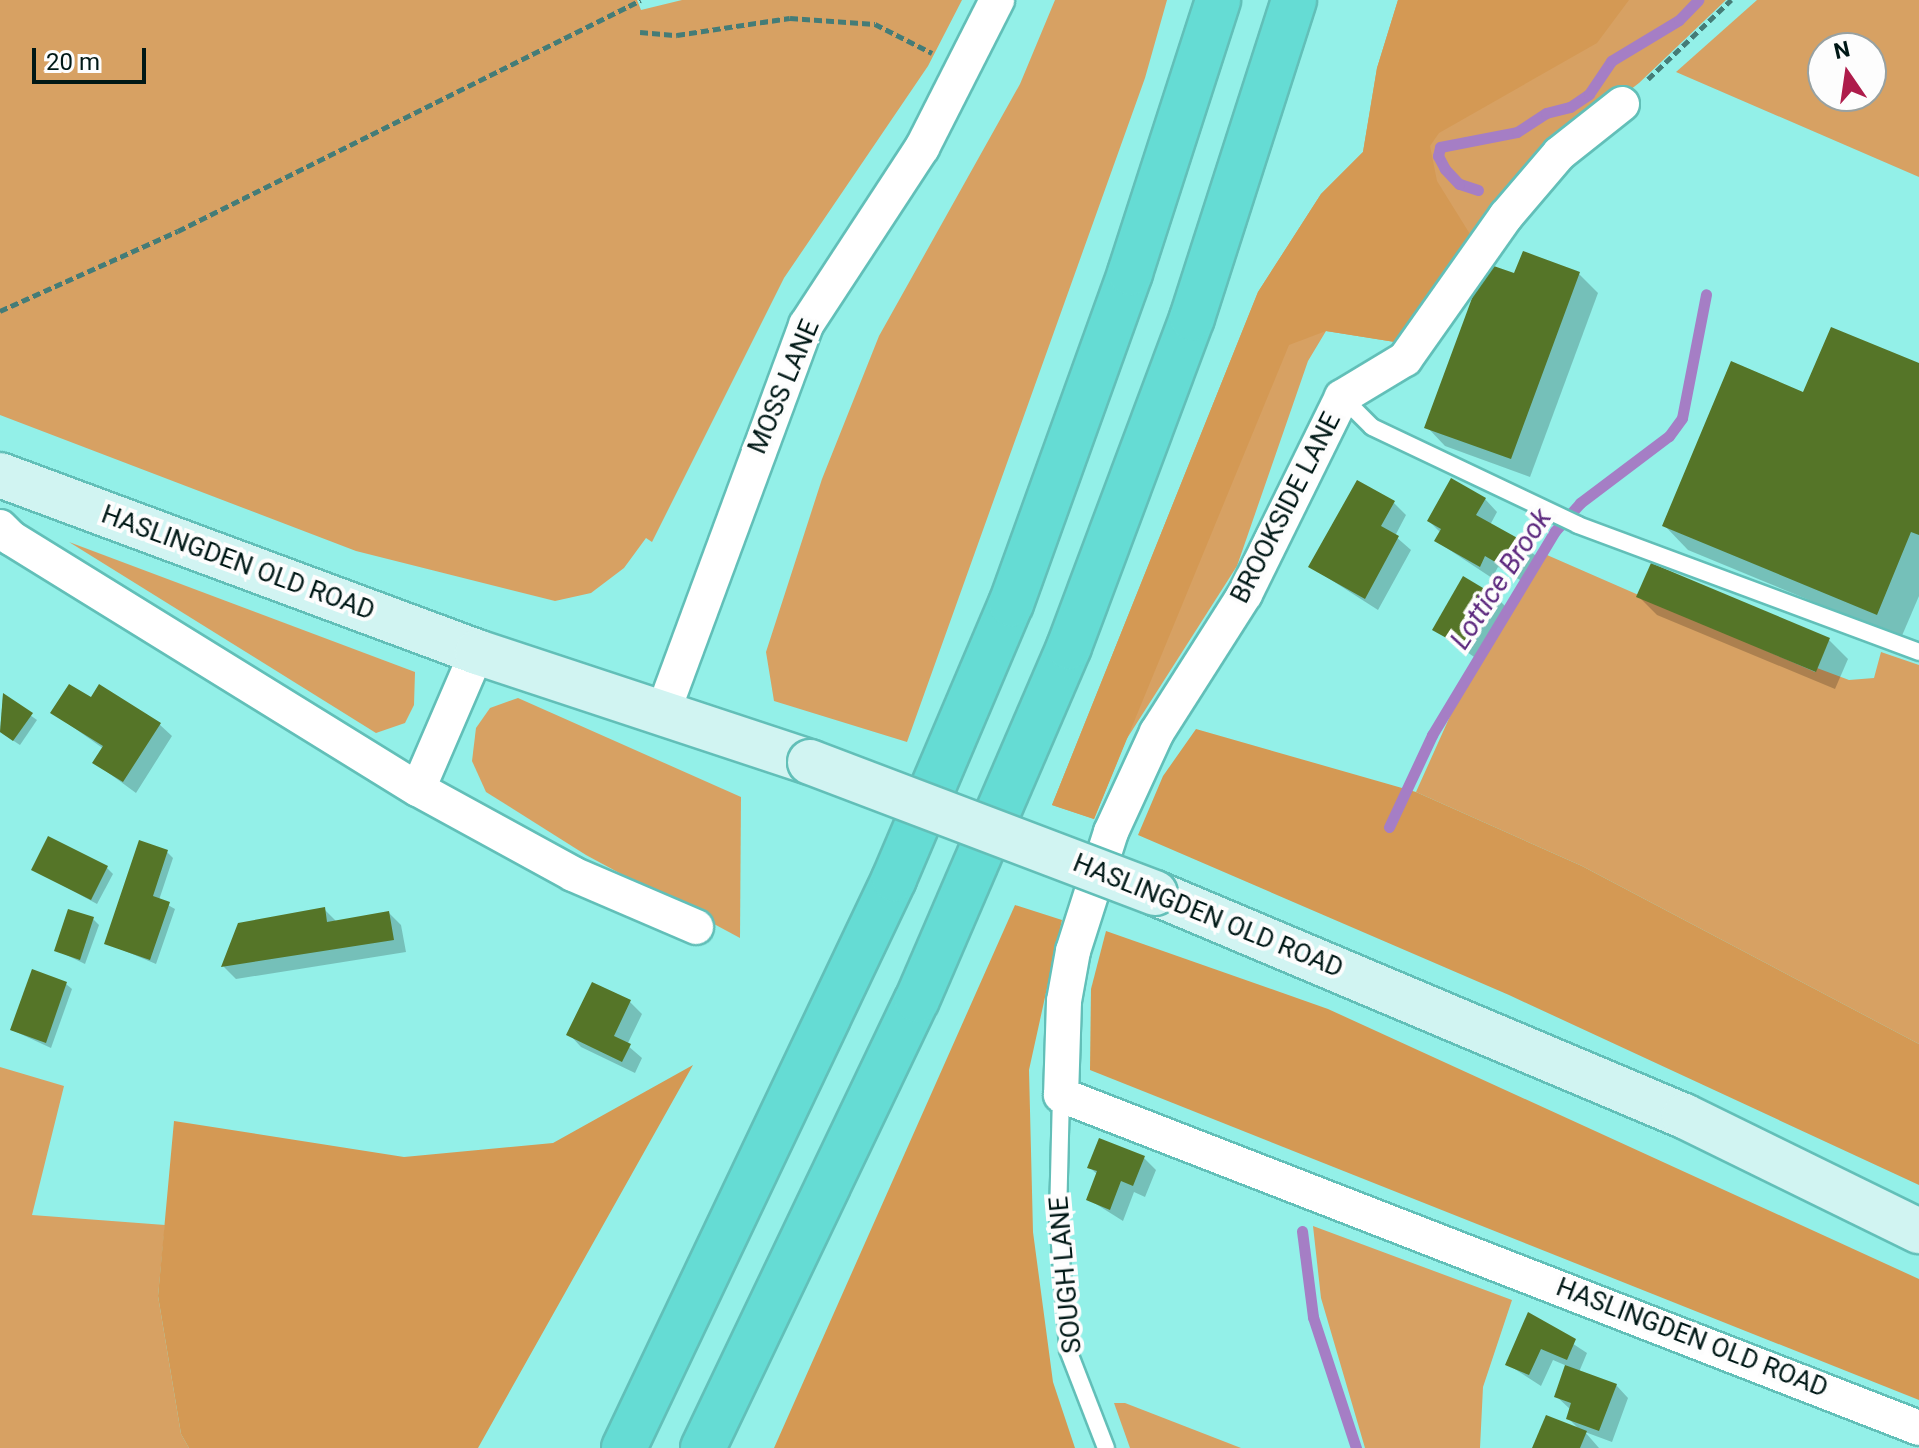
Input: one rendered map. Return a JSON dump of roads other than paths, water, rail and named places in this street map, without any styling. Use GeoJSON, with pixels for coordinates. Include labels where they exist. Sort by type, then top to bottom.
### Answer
{"type":"FeatureCollection","features":[{"type":"Feature","properties":{"kind":"highway"},"geometry":{"type":"LineString","coordinates":[[624,1448],[894,879],[1011,604],[1130,273],[1218,0]]}},
{"type":"Feature","properties":{"kind":"highway"},"geometry":{"type":"LineString","coordinates":[[703,1448],[917,1000],[1069,647],[1192,318],[1294,0]]}},
{"type":"Feature","properties":{"kind":"main road","name":"HASLINGDEN OLD ROAD"},"geometry":{"type":"LineString","coordinates":[[0,475],[477,652],[810,762],[1155,893],[1684,1116],[1919,1231]]}},
{"type":"Feature","properties":{"kind":"street","name":"MOSS LANE"},"geometry":{"type":"LineString","coordinates":[[663,712],[806,325],[922,148],[964,71],[997,0]]}},
{"type":"Feature","properties":{"kind":"street","name":"BROOKSIDE LANE"},"geometry":{"type":"LineString","coordinates":[[1061,1095],[1064,1001],[1073,951],[1111,832],[1157,732],[1245,594],[1342,397],[1405,359],[1506,216],[1559,154],[1622,104]]}},
{"type":"Feature","properties":{"kind":"street"},"geometry":{"type":"LineString","coordinates":[[0,527],[11,538],[418,789],[573,874],[696,927]]}},
{"type":"Feature","properties":{"kind":"street"},"geometry":{"type":"LineString","coordinates":[[418,789],[477,652]]}},
{"type":"Feature","properties":{"kind":"street","name":"HASLINGDEN OLD ROAD"},"geometry":{"type":"LineString","coordinates":[[1061,1095],[1919,1428]]}},
{"type":"Feature","properties":{"kind":"lane"},"geometry":{"type":"LineString","coordinates":[[1342,397],[1372,427],[1555,510],[1578,525],[1919,652]]}},
{"type":"Feature","properties":{"kind":"lane","name":"SOUGH LANE"},"geometry":{"type":"LineString","coordinates":[[1061,1095],[1058,1219],[1068,1350],[1106,1448]]}},
{"type":"Feature","properties":{"kind":"waterway","name":"Lottice Brook"},"geometry":{"type":"LineString","coordinates":[[1478,190],[1459,184],[1445,169],[1438,156],[1440,147],[1517,132],[1546,113],[1570,107],[1589,94],[1611,61],[1679,20],[1698,0]]}},
{"type":"Feature","properties":{"kind":"waterway","name":"Lottice Brook"},"geometry":{"type":"LineString","coordinates":[[1389,827],[1432,735],[1555,531],[1580,503],[1669,436],[1682,418],[1706,294]]}},
{"type":"Feature","properties":{"kind":"waterway","name":"Lottice Brook"},"geometry":{"type":"LineString","coordinates":[[1302,1231],[1313,1317],[1356,1448]]}}]}
